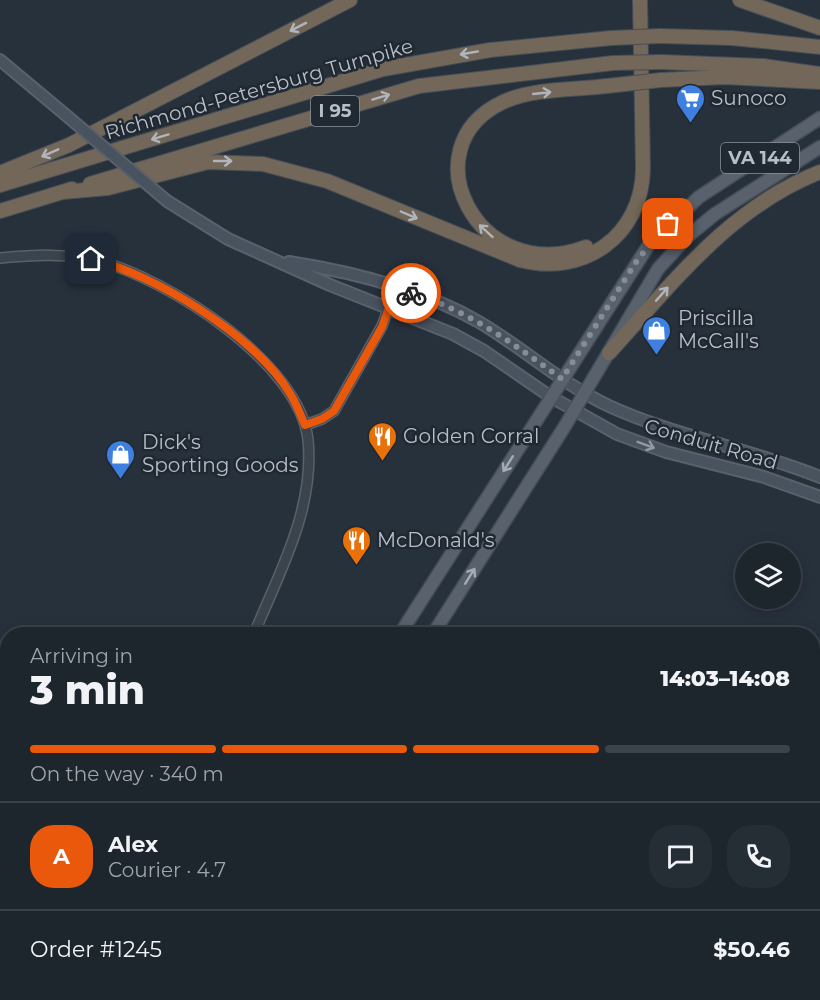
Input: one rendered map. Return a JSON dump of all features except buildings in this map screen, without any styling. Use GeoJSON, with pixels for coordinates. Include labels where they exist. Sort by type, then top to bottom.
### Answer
{"type":"FeatureCollection","features":[{"type":"Feature","properties":{"kind":"highway"},"geometry":{"type":"LineString","coordinates":[[0,173],[69,145],[350,0]]}},
{"type":"Feature","properties":{"kind":"highway"},"geometry":{"type":"LineString","coordinates":[[632,0],[635,177],[626,207],[614,226],[596,241],[563,255],[540,256],[527,253],[492,237],[477,223],[469,210],[459,182],[460,155],[471,129],[490,109],[510,99],[607,86],[661,80],[724,77],[820,82]]}},
{"type":"Feature","properties":{"kind":"highway"},"geometry":{"type":"LineString","coordinates":[[63,192],[108,188],[208,162],[263,164],[327,181],[520,260],[541,265],[569,263],[591,254],[614,237],[628,220],[641,191],[643,169],[640,0]]}},
{"type":"Feature","properties":{"kind":"highway"},"geometry":{"type":"LineString","coordinates":[[740,0],[820,28]]}},
{"type":"Feature","properties":{"kind":"highway","name":"Richmond-Petersburg Turnpike"},"geometry":{"type":"LineString","coordinates":[[0,185],[383,69],[490,50],[611,38],[660,36],[732,38],[820,47]]}},
{"type":"Feature","properties":{"kind":"highway","name":"I 95"},"geometry":{"type":"LineString","coordinates":[[0,211],[419,86],[613,63],[661,62],[763,66],[820,74]]}},
{"type":"Feature","properties":{"kind":"highway"},"geometry":{"type":"LineString","coordinates":[[609,353],[716,237],[757,205],[820,172]]}},
{"type":"Feature","properties":{"kind":"main road","name":"Conduit Road"},"geometry":{"type":"LineString","coordinates":[[0,60],[168,201],[228,239],[330,285],[389,307],[476,346],[574,411],[650,447],[764,477],[820,497]]}},
{"type":"Feature","properties":{"kind":"main road","name":"VA 144"},"geometry":{"type":"LineString","coordinates":[[404,627],[638,259],[668,224],[715,185],[820,118]]}},
{"type":"Feature","properties":{"kind":"main road","name":"VA 144"},"geometry":{"type":"LineString","coordinates":[[437,627],[585,394],[650,281],[688,236],[728,205],[820,147]]}},
{"type":"Feature","properties":{"kind":"main road","name":"Conduit Road"},"geometry":{"type":"LineString","coordinates":[[274,259],[332,269],[396,288],[463,313],[501,335],[585,394],[665,429],[820,477]]}},
{"type":"Feature","properties":{"kind":"street"},"geometry":{"type":"LineString","coordinates":[[0,258],[78,257],[103,262],[171,291],[225,328],[270,366],[289,391],[305,425],[308,441],[308,471],[303,507],[294,538],[257,627]]}},
{"type":"Feature","properties":{"kind":"street"},"geometry":{"type":"LineString","coordinates":[[305,425],[322,419],[334,411],[366,356],[396,288]]}},
{"type":"Feature","properties":{"kind":"way so far"},"geometry":{"type":"LineString","coordinates":[[411,293],[445,304],[478,321],[562,379],[638,259],[668,224]]}},
{"type":"Feature","properties":{"kind":"place","name":"Sunoco"},"geometry":{"type":"Point","coordinates":[690,124]}},
{"type":"Feature","properties":{"kind":"place","name":"Priscilla McCall's"},"geometry":{"type":"Point","coordinates":[657,356]}},
{"type":"Feature","properties":{"kind":"place","name":"Golden Corral"},"geometry":{"type":"Point","coordinates":[382,462]}},
{"type":"Feature","properties":{"kind":"place","name":"Dick's Sporting Goods"},"geometry":{"type":"Point","coordinates":[121,480]}},
{"type":"Feature","properties":{"kind":"place","name":"McDonald's"},"geometry":{"type":"Point","coordinates":[356,566]}},
{"type":"Feature","properties":{"kind":"route"},"geometry":{"type":"LineString","coordinates":[[91,259],[171,291],[202,310],[270,366],[289,391],[305,425],[322,419],[334,411],[382,327],[396,288],[411,293]]}}]}
